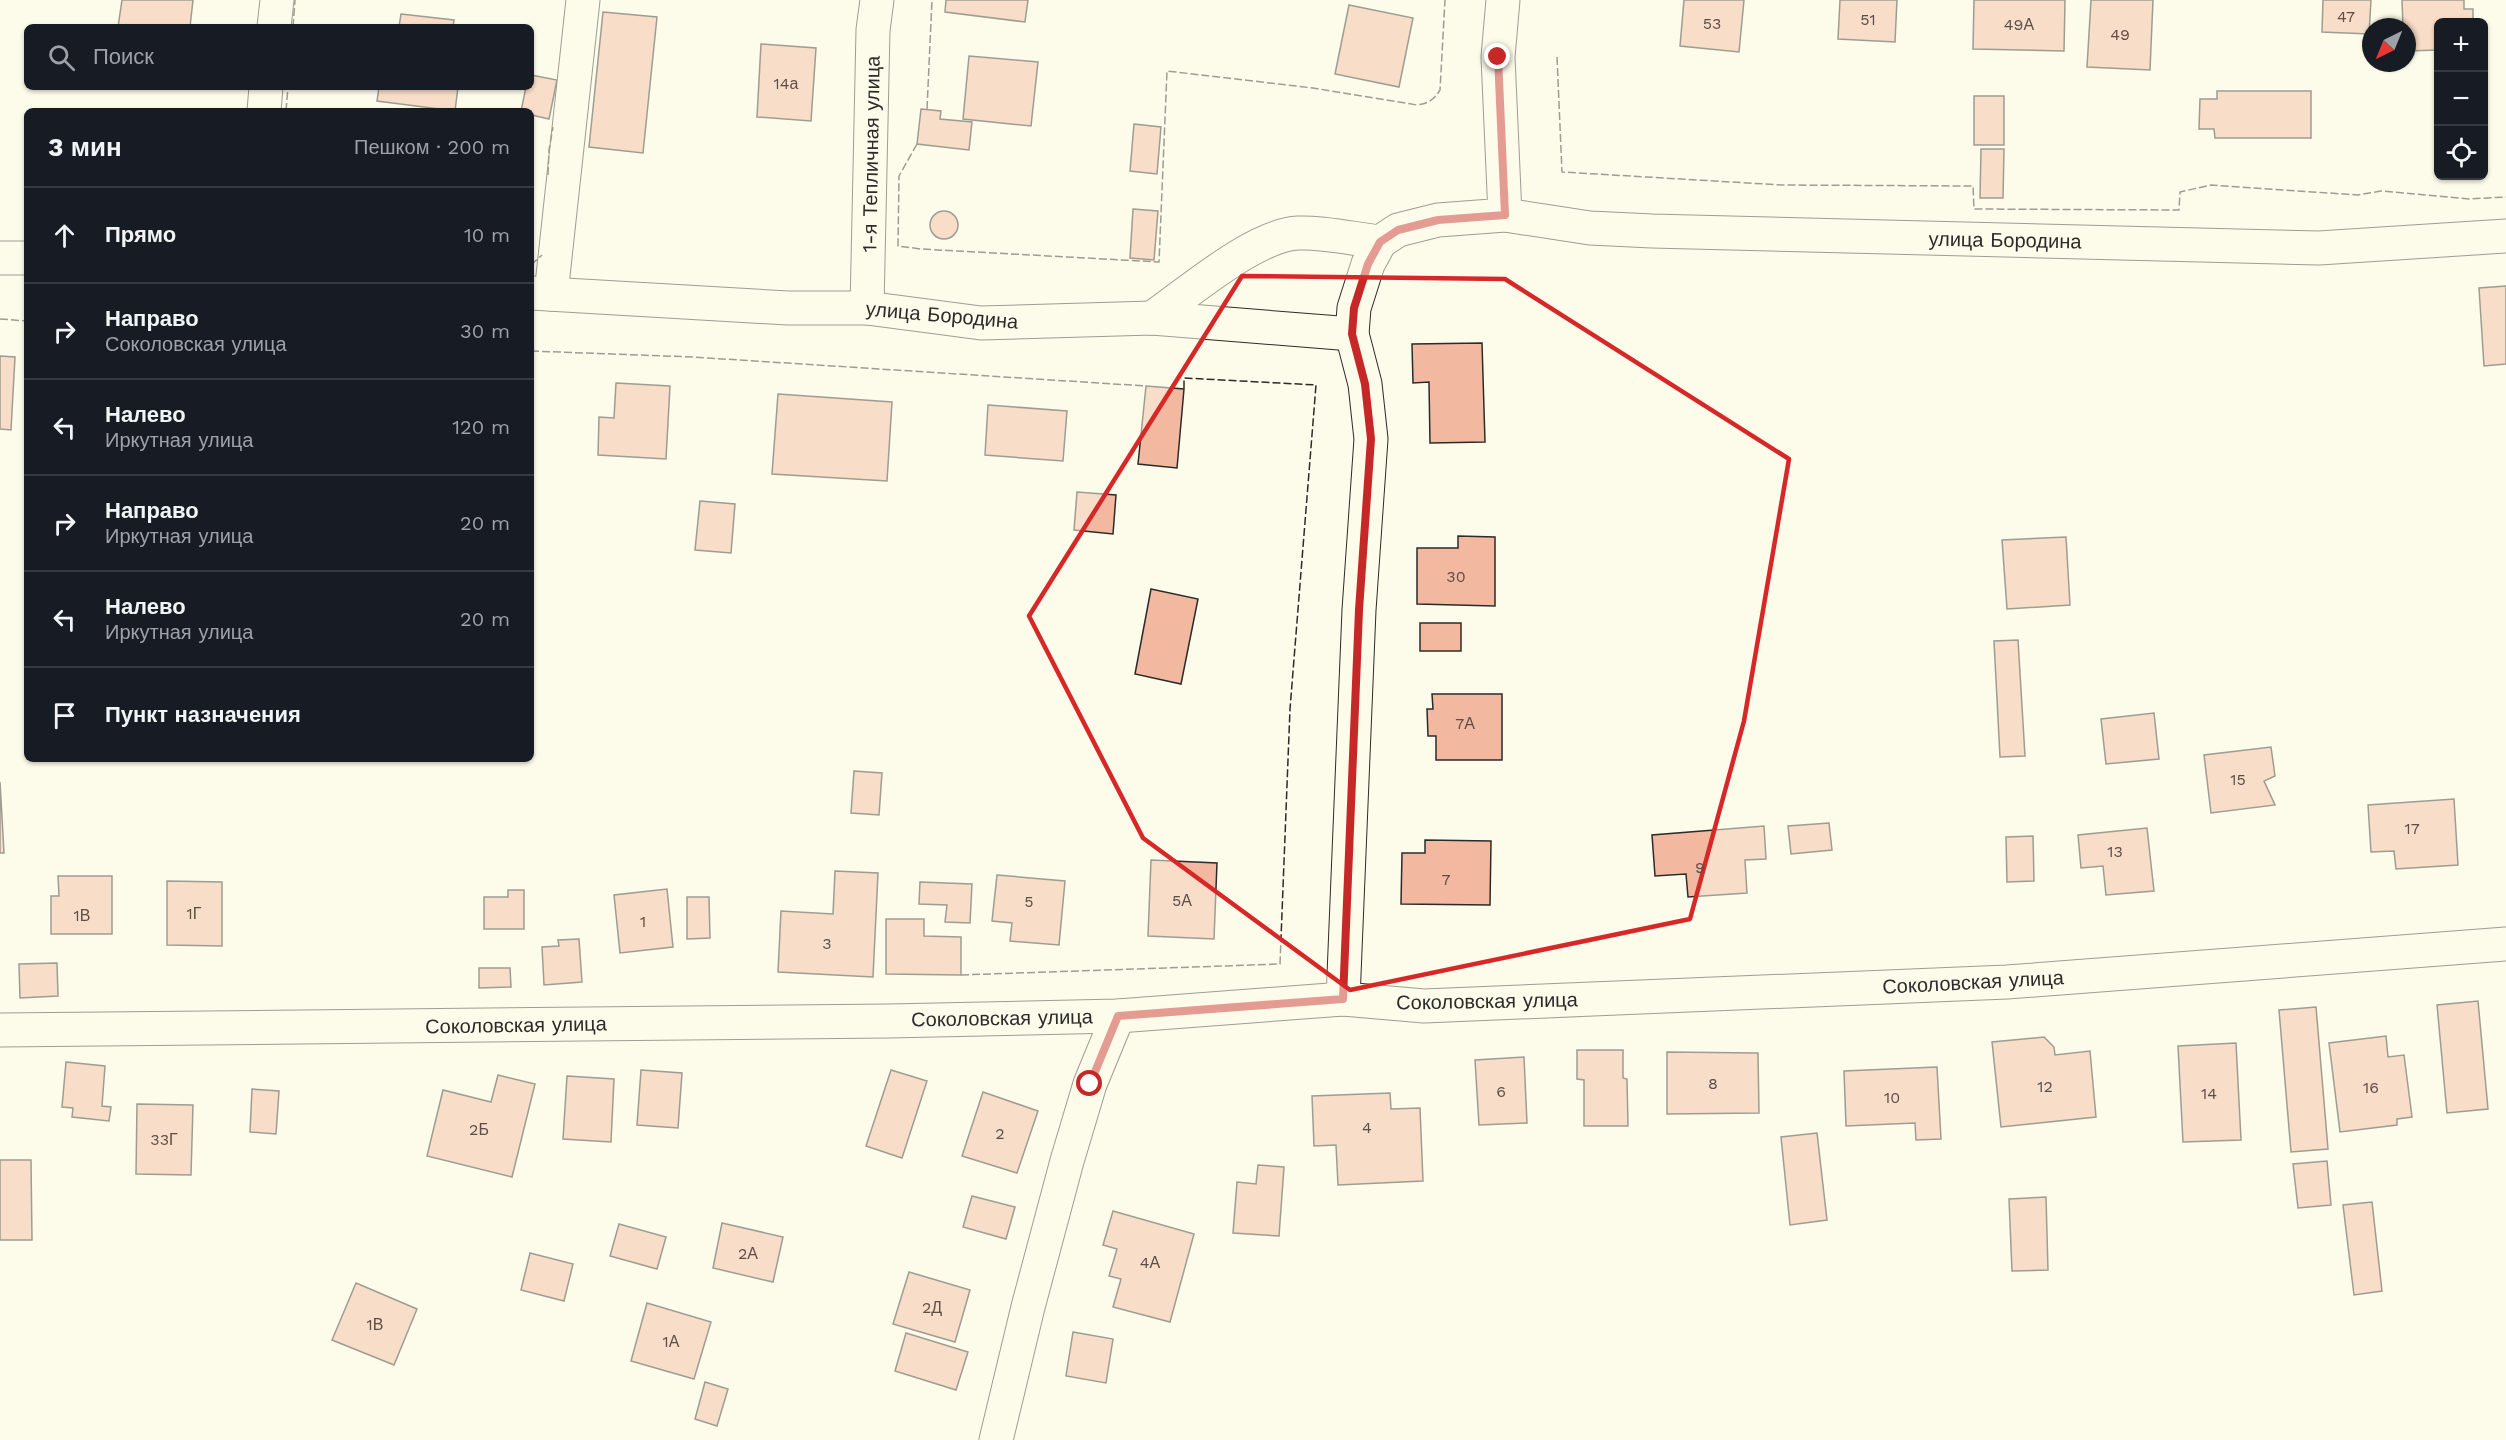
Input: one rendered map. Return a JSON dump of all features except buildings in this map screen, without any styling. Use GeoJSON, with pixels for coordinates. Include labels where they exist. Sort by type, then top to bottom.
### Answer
{"type":"FeatureCollection","features":[{"type":"Feature","properties":{"kind":"street"},"geometry":{"type":"LineString","coordinates":[[274,24],[277,0]]}},
{"type":"Feature","properties":{"kind":"street"},"geometry":{"type":"LineString","coordinates":[[541,293],[583,0]]}},
{"type":"Feature","properties":{"kind":"street","name":"1-я Тепличная улица"},"geometry":{"type":"LineString","coordinates":[[867,308],[873,30],[877,0]]}},
{"type":"Feature","properties":{"kind":"street"},"geometry":{"type":"LineString","coordinates":[[1503,0],[1498,57],[1505,215]]}},
{"type":"Feature","properties":{"kind":"street"},"geometry":{"type":"LineString","coordinates":[[264,108],[266,90]]}},
{"type":"Feature","properties":{"kind":"street","name":"улица Бородина"},"geometry":{"type":"LineString","coordinates":[[1380,242],[1398,230],[1416,224],[1505,215],[1590,228],[1652,231],[2319,248],[2506,236]]}},
{"type":"Feature","properties":{"kind":"street"},"geometry":{"type":"LineString","coordinates":[[1152,318],[1250,249],[1295,233],[1380,242],[1359,286],[1352,334],[1365,384],[1371,439],[1358,622],[1343,999]]}},
{"type":"Feature","properties":{"kind":"street"},"geometry":{"type":"LineString","coordinates":[[0,258],[24,258]]}},
{"type":"Feature","properties":{"kind":"street","name":"улица Бородина"},"geometry":{"type":"LineString","coordinates":[[541,293],[789,308],[867,308],[981,323],[1152,318],[1352,334]]}},
{"type":"Feature","properties":{"kind":"street","name":"Соколовская улица"},"geometry":{"type":"LineString","coordinates":[[0,1030],[889,1021],[1118,1016],[1343,999],[1424,1006],[1995,983],[2506,944]]}},
{"type":"Feature","properties":{"kind":"street"},"geometry":{"type":"LineString","coordinates":[[996,1440],[1067,1161],[1090,1084],[1118,1016]]}},
{"type":"Feature","properties":{"kind":"highlighted area"},"geometry":{"type":"Polygon","coordinates":[[[1242,276],[1505,279],[1789,459],[1744,721],[1690,919],[1350,990],[1143,838],[1029,616],[1242,276]]]}},
{"type":"Feature","properties":{"kind":"fence"},"geometry":{"type":"LineString","coordinates":[[293,24],[295,0]]}},
{"type":"Feature","properties":{"kind":"fence"},"geometry":{"type":"LineString","coordinates":[[927,109],[932,0]]}},
{"type":"Feature","properties":{"kind":"fence"},"geometry":{"type":"LineString","coordinates":[[917,144],[899,176],[898,246],[1159,262],[1167,71],[1313,88],[1421,104],[1431,100],[1440,90],[1445,0]]}},
{"type":"Feature","properties":{"kind":"fence"},"geometry":{"type":"LineString","coordinates":[[1557,57],[1562,172],[1782,185],[1973,186],[1974,209],[2179,210],[2180,192],[2211,185],[2358,195],[2381,191],[2469,199],[2506,197]]}},
{"type":"Feature","properties":{"kind":"fence"},"geometry":{"type":"LineString","coordinates":[[286,108],[288,90]]}},
{"type":"Feature","properties":{"kind":"fence"},"geometry":{"type":"LineString","coordinates":[[548,175],[553,127]]}},
{"type":"Feature","properties":{"kind":"fence"},"geometry":{"type":"LineString","coordinates":[[534,262],[542,255]]}},
{"type":"Feature","properties":{"kind":"fence"},"geometry":{"type":"LineString","coordinates":[[0,319],[24,321]]}},
{"type":"Feature","properties":{"kind":"fence"},"geometry":{"type":"LineString","coordinates":[[534,351],[692,357],[1146,386]]}},
{"type":"Feature","properties":{"kind":"fence"},"geometry":{"type":"LineString","coordinates":[[961,975],[1280,964],[1290,709],[1316,385],[1184,378],[1184,389]]}},
{"type":"Feature","properties":{"kind":"route"},"geometry":{"type":"LineString","coordinates":[[1090,1084],[1118,1016],[1343,999],[1359,610],[1371,439],[1365,384],[1352,334],[1354,308],[1359,286],[1380,242],[1398,230],[1438,220],[1505,215],[1498,57]]}}]}
